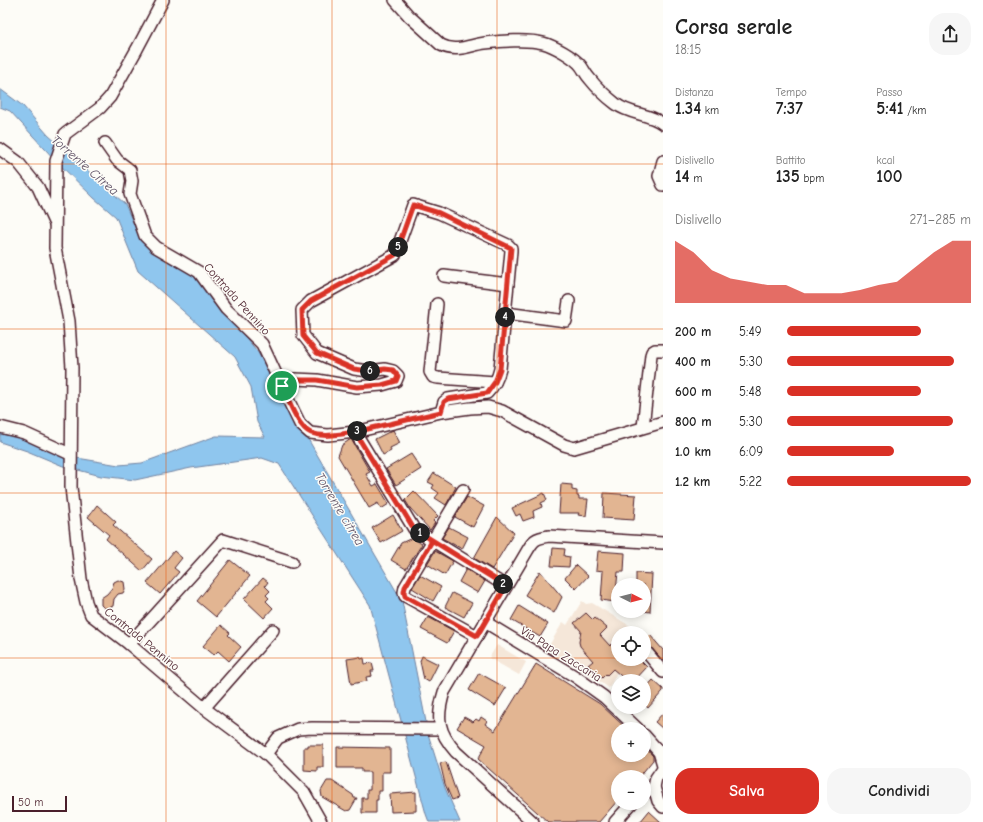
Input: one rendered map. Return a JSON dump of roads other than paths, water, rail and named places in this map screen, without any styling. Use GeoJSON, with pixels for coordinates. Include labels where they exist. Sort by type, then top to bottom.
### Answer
{"type":"FeatureCollection","features":[{"type":"Feature","properties":{"kind":"street","name":"Contrada Pennino"},"geometry":{"type":"LineString","coordinates":[[163,0],[110,96],[100,108],[65,134],[56,161],[55,248],[69,321],[72,368],[70,470],[81,579],[86,602],[91,615],[129,644],[204,708],[266,754],[304,792],[321,822]]}},
{"type":"Feature","properties":{"kind":"street"},"geometry":{"type":"LineString","coordinates":[[394,0],[409,16],[446,48],[461,49],[495,42],[531,41],[554,47],[581,66],[591,80],[616,104],[628,111],[652,118],[663,124]]}},
{"type":"Feature","properties":{"kind":"street","name":"Contrada Pennino"},"geometry":{"type":"LineString","coordinates":[[105,143],[117,160],[130,170],[132,181],[130,194],[145,236],[156,247],[199,272],[226,309],[262,344],[300,424],[310,433],[328,435],[355,432],[441,412],[470,408],[488,408],[502,411],[564,446],[574,448],[663,422]]}},
{"type":"Feature","properties":{"kind":"street","name":"Contrada Pennino"},"geometry":{"type":"LineString","coordinates":[[0,149],[18,162],[38,187],[56,224]]}},
{"type":"Feature","properties":{"kind":"street"},"geometry":{"type":"LineString","coordinates":[[663,161],[659,176],[663,185]]}},
{"type":"Feature","properties":{"kind":"street"},"geometry":{"type":"LineString","coordinates":[[282,386],[295,380],[317,380],[357,387],[382,385],[396,381],[398,376],[393,370],[385,369],[369,371],[354,369],[317,353],[303,336],[302,310],[311,301],[395,255],[413,205],[439,213],[511,248],[500,369],[495,382],[487,393],[448,399],[444,402],[441,412]]}},
{"type":"Feature","properties":{"kind":"street"},"geometry":{"type":"LineString","coordinates":[[444,276],[508,284]]}},
{"type":"Feature","properties":{"kind":"street"},"geometry":{"type":"LineString","coordinates":[[506,313],[566,321],[569,301]]}},
{"type":"Feature","properties":{"kind":"street"},"geometry":{"type":"LineString","coordinates":[[437,304],[430,372],[432,375],[438,378],[495,382]]}},
{"type":"Feature","properties":{"kind":"street"},"geometry":{"type":"LineString","coordinates":[[642,427],[651,355],[652,352],[656,350],[663,350]]}},
{"type":"Feature","properties":{"kind":"street"},"geometry":{"type":"LineString","coordinates":[[0,427],[24,433],[70,454]]}},
{"type":"Feature","properties":{"kind":"street"},"geometry":{"type":"LineString","coordinates":[[355,432],[414,529],[506,586]]}},
{"type":"Feature","properties":{"kind":"street"},"geometry":{"type":"LineString","coordinates":[[463,490],[405,587],[404,592],[405,596],[477,636]]}},
{"type":"Feature","properties":{"kind":"street"},"geometry":{"type":"LineString","coordinates":[[532,821],[456,752],[446,741],[441,729],[440,704],[444,692],[532,543],[539,537],[549,536],[663,543]]}},
{"type":"Feature","properties":{"kind":"street"},"geometry":{"type":"LineString","coordinates":[[129,644],[223,540],[292,562]]}},
{"type":"Feature","properties":{"kind":"street","name":"Via Papa Zaccaria"},"geometry":{"type":"LineString","coordinates":[[485,622],[576,677],[604,697],[631,722]]}},
{"type":"Feature","properties":{"kind":"street"},"geometry":{"type":"LineString","coordinates":[[204,708],[274,630]]}},
{"type":"Feature","properties":{"kind":"street"},"geometry":{"type":"LineString","coordinates":[[651,657],[663,672]]}},
{"type":"Feature","properties":{"kind":"street"},"geometry":{"type":"LineString","coordinates":[[266,754],[278,738],[298,729],[441,729]]}},
{"type":"Feature","properties":{"kind":"street"},"geometry":{"type":"LineString","coordinates":[[651,743],[659,752],[663,766],[656,778],[654,787],[658,801],[663,807]]}},
{"type":"Feature","properties":{"kind":"street"},"geometry":{"type":"LineString","coordinates":[[615,822],[626,810]]}},
{"type":"Feature","properties":{"kind":"water","name":"Torrente citrea"},"geometry":{"type":"Polygon","coordinates":[[[0,89],[23,106],[48,135],[125,204],[138,234],[195,276],[257,351],[402,601],[429,737],[445,788],[460,822],[429,822],[370,605],[279,464],[262,458],[191,468],[135,480],[101,476],[63,466],[27,451],[0,442],[0,431],[27,438],[77,458],[119,465],[142,463],[216,436],[265,437],[257,422],[251,387],[235,357],[138,271],[116,217],[56,161],[10,111],[0,107],[0,89]]]}},
{"type":"Feature","properties":{"kind":"water label","name":"Torrente Citrea"},"geometry":{"type":"Point","coordinates":[85,165]}}]}
